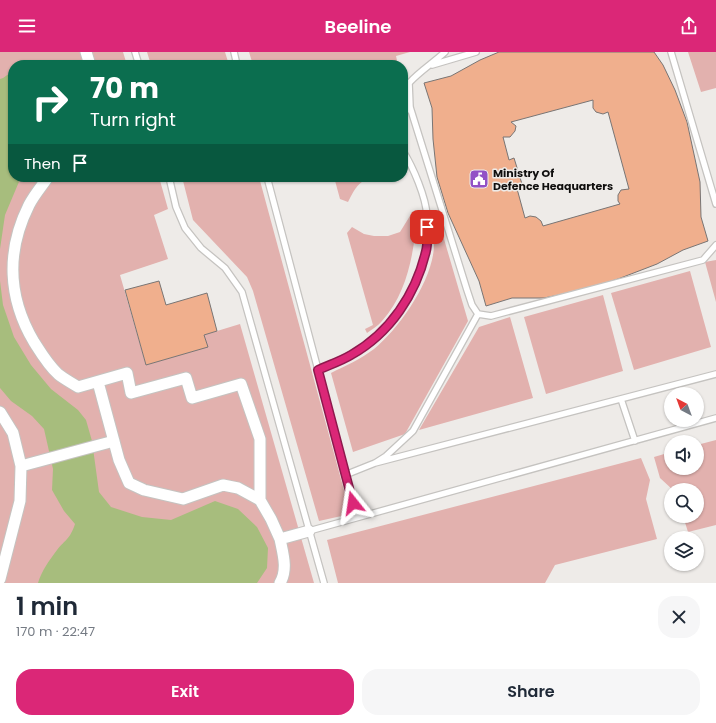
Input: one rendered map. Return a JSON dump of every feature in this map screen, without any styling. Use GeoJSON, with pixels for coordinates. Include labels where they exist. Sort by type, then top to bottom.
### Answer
{"type":"FeatureCollection","features":[{"type":"Feature","properties":{"kind":"street"},"geometry":{"type":"LineString","coordinates":[[45,182],[29,205],[18,234],[13,262],[14,293],[24,325],[41,354],[58,373],[78,387],[127,373],[131,393],[186,378],[192,398],[241,384],[260,439],[260,500],[280,539],[285,561],[283,578],[280,583]]}},
{"type":"Feature","properties":{"kind":"street"},"geometry":{"type":"LineString","coordinates":[[98,382],[119,460],[129,483],[144,490],[183,500],[223,485],[238,488],[260,500]]}},
{"type":"Feature","properties":{"kind":"street"},"geometry":{"type":"LineString","coordinates":[[0,412],[13,433],[21,466],[20,501],[0,579]]}},
{"type":"Feature","properties":{"kind":"street"},"geometry":{"type":"LineString","coordinates":[[21,466],[114,441]]}},
{"type":"Feature","properties":{"kind":"street"},"geometry":{"type":"LineString","coordinates":[[280,539],[309,531]]}},
{"type":"Feature","properties":{"kind":"lane"},"geometry":{"type":"LineString","coordinates":[[430,66],[445,52]]}},
{"type":"Feature","properties":{"kind":"lane"},"geometry":{"type":"LineString","coordinates":[[476,52],[430,66],[419,72],[409,83],[410,107],[467,290],[472,305],[478,314],[491,316],[703,260],[716,245]]}},
{"type":"Feature","properties":{"kind":"lane"},"geometry":{"type":"LineString","coordinates":[[671,52],[716,204]]}},
{"type":"Feature","properties":{"kind":"lane"},"geometry":{"type":"LineString","coordinates":[[318,370],[351,355],[376,338],[393,321],[417,282],[426,250],[427,215],[420,188],[408,162]]}},
{"type":"Feature","properties":{"kind":"lane"},"geometry":{"type":"LineString","coordinates":[[170,182],[176,207],[185,228],[200,248],[225,268],[242,292],[324,583]]}},
{"type":"Feature","properties":{"kind":"lane"},"geometry":{"type":"LineString","coordinates":[[268,182],[357,517]]}},
{"type":"Feature","properties":{"kind":"lane"},"geometry":{"type":"LineString","coordinates":[[375,464],[413,431],[478,314]]}},
{"type":"Feature","properties":{"kind":"lane"},"geometry":{"type":"LineString","coordinates":[[345,475],[375,464],[716,374]]}},
{"type":"Feature","properties":{"kind":"lane"},"geometry":{"type":"LineString","coordinates":[[621,399],[635,440]]}},
{"type":"Feature","properties":{"kind":"lane"},"geometry":{"type":"LineString","coordinates":[[309,531],[716,418]]}},
{"type":"Feature","properties":{"kind":"shaded area"},"geometry":{"type":"Polygon","coordinates":[[[0,52],[123,52],[125,60],[8,60],[8,182],[160,182],[168,209],[154,215],[168,259],[120,275],[146,365],[207,347],[204,335],[240,324],[314,583],[0,583],[0,52]]]}},
{"type":"Feature","properties":{"kind":"shaded area"},"geometry":{"type":"Polygon","coordinates":[[[147,52],[225,52],[227,60],[149,60],[147,52]]]}},
{"type":"Feature","properties":{"kind":"shaded area"},"geometry":{"type":"Polygon","coordinates":[[[249,52],[410,52],[396,56],[397,60],[251,60],[249,52]]]}},
{"type":"Feature","properties":{"kind":"shaded area"},"geometry":{"type":"Polygon","coordinates":[[[688,52],[716,52],[716,88],[701,92],[688,52]]]}},
{"type":"Feature","properties":{"kind":"shaded area"},"geometry":{"type":"Polygon","coordinates":[[[8,74],[8,182],[19,182],[5,215],[0,249],[0,79],[8,74]]]}},
{"type":"Feature","properties":{"kind":"shaded area"},"geometry":{"type":"Polygon","coordinates":[[[183,182],[260,182],[348,505],[346,515],[319,521],[253,291],[247,277],[193,220],[183,182]]]}},
{"type":"Feature","properties":{"kind":"shaded area"},"geometry":{"type":"Polygon","coordinates":[[[335,182],[361,182],[348,202],[340,199],[335,182]]]}},
{"type":"Feature","properties":{"kind":"shaded area"},"geometry":{"type":"Polygon","coordinates":[[[413,211],[417,215],[414,243],[404,284],[391,310],[377,326],[367,333],[365,329],[373,325],[347,233],[352,227],[364,234],[374,236],[388,236],[400,232],[413,211]]]}},
{"type":"Feature","properties":{"kind":"shaded area"},"geometry":{"type":"Polygon","coordinates":[[[444,239],[468,321],[405,434],[353,452],[331,373],[369,353],[384,340],[405,315],[422,286],[429,271],[433,256],[434,243],[444,239]]]}},
{"type":"Feature","properties":{"kind":"shaded area"},"geometry":{"type":"Polygon","coordinates":[[[716,260],[716,302],[705,262],[716,260]]]}},
{"type":"Feature","properties":{"kind":"shaded area"},"geometry":{"type":"Polygon","coordinates":[[[690,271],[711,347],[634,370],[611,293],[690,271]]]}},
{"type":"Feature","properties":{"kind":"shaded area"},"geometry":{"type":"Polygon","coordinates":[[[0,281],[3,305],[14,337],[31,365],[51,389],[78,410],[86,420],[92,441],[99,492],[111,507],[142,517],[171,520],[215,501],[238,509],[257,527],[268,548],[267,568],[257,583],[38,583],[46,566],[69,536],[75,524],[64,511],[52,490],[53,469],[44,429],[32,416],[11,401],[0,388],[0,281]]]}},
{"type":"Feature","properties":{"kind":"shaded area"},"geometry":{"type":"Polygon","coordinates":[[[603,295],[623,371],[546,394],[524,317],[603,295]]]}},
{"type":"Feature","properties":{"kind":"shaded area"},"geometry":{"type":"Polygon","coordinates":[[[510,317],[533,398],[419,430],[479,327],[510,317]]]}},
{"type":"Feature","properties":{"kind":"shaded area"},"geometry":{"type":"Polygon","coordinates":[[[716,440],[716,525],[688,531],[685,523],[704,523],[704,483],[665,483],[660,478],[654,457],[664,454],[664,475],[704,475],[704,443],[716,440]]]}},
{"type":"Feature","properties":{"kind":"shaded area"},"geometry":{"type":"Polygon","coordinates":[[[641,458],[650,480],[646,499],[657,539],[555,565],[545,583],[338,583],[327,540],[641,458]]]}},
{"type":"Feature","properties":{"kind":"building","name":"Ministry Of Defence Heaquarters"},"geometry":{"type":"Polygon","coordinates":[[[499,52],[654,52],[663,65],[675,90],[687,122],[700,182],[701,217],[708,241],[683,250],[657,264],[618,279],[583,290],[544,298],[512,298],[486,306],[479,281],[448,213],[437,177],[433,139],[432,108],[424,83],[451,76],[480,60],[499,52]],[[593,100],[511,122],[516,126],[515,131],[510,137],[503,137],[509,160],[514,158],[522,184],[516,185],[525,218],[530,216],[536,217],[541,221],[543,226],[620,204],[618,201],[618,195],[621,190],[629,189],[608,112],[603,114],[596,112],[593,108],[593,100]]]}},
{"type":"Feature","properties":{"kind":"building"},"geometry":{"type":"Polygon","coordinates":[[[159,281],[166,305],[207,293],[217,331],[204,335],[208,347],[146,365],[125,290],[159,281]]]}},
{"type":"Feature","properties":{"kind":"place","name":"Ministry Of Defence Heaquarters"},"geometry":{"type":"Point","coordinates":[479,179]}},
{"type":"Feature","properties":{"kind":"route"},"geometry":{"type":"LineString","coordinates":[[353,503],[318,370],[351,355],[376,338],[393,321],[417,282],[426,250],[427,227]]}}]}
